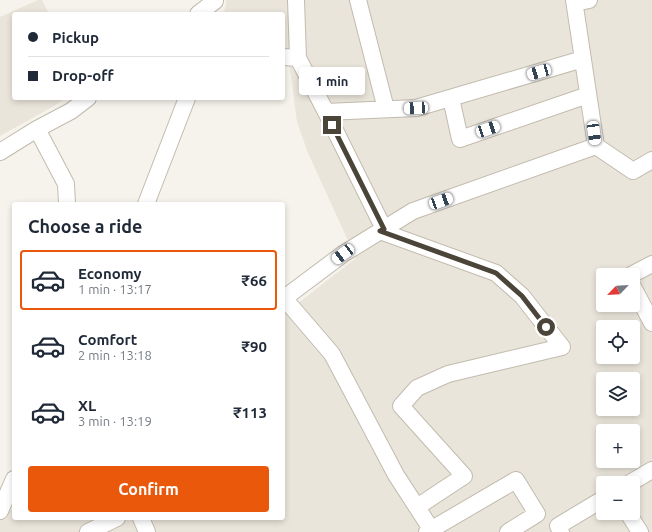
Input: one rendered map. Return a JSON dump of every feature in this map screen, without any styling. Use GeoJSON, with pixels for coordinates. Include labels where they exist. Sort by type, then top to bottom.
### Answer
{"type":"FeatureCollection","features":[{"type":"Feature","properties":{"kind":"street"},"geometry":{"type":"LineString","coordinates":[[296,0],[290,57],[326,112],[382,230],[496,273],[522,296],[562,347],[448,374],[417,388],[401,406],[464,476],[417,507]]}},
{"type":"Feature","properties":{"kind":"street"},"geometry":{"type":"LineString","coordinates":[[358,0],[386,109]]}},
{"type":"Feature","properties":{"kind":"street"},"geometry":{"type":"LineString","coordinates":[[579,1],[583,59],[596,146],[633,171],[652,160]]}},
{"type":"Feature","properties":{"kind":"street"},"geometry":{"type":"LineString","coordinates":[[202,12],[214,5]]}},
{"type":"Feature","properties":{"kind":"street"},"geometry":{"type":"LineString","coordinates":[[326,112],[416,108],[583,59]]}},
{"type":"Feature","properties":{"kind":"street"},"geometry":{"type":"LineString","coordinates":[[450,98],[460,139],[588,95]]}},
{"type":"Feature","properties":{"kind":"street"},"geometry":{"type":"LineString","coordinates":[[0,152],[85,100]]}},
{"type":"Feature","properties":{"kind":"street"},"geometry":{"type":"LineString","coordinates":[[147,202],[186,100]]}},
{"type":"Feature","properties":{"kind":"street"},"geometry":{"type":"LineString","coordinates":[[37,129],[66,184],[67,202]]}},
{"type":"Feature","properties":{"kind":"street"},"geometry":{"type":"LineString","coordinates":[[285,298],[343,254],[413,211],[596,146]]}},
{"type":"Feature","properties":{"kind":"street"},"geometry":{"type":"LineString","coordinates":[[640,270],[652,264]]}},
{"type":"Feature","properties":{"kind":"street"},"geometry":{"type":"LineString","coordinates":[[285,300],[332,354],[396,475],[417,507],[430,531],[516,480],[537,514],[508,532]]}},
{"type":"Feature","properties":{"kind":"street"},"geometry":{"type":"LineString","coordinates":[[640,300],[652,323]]}},
{"type":"Feature","properties":{"kind":"street"},"geometry":{"type":"LineString","coordinates":[[640,477],[652,470]]}},
{"type":"Feature","properties":{"kind":"street"},"geometry":{"type":"LineString","coordinates":[[0,511],[12,483]]}},
{"type":"Feature","properties":{"kind":"street"},"geometry":{"type":"LineString","coordinates":[[561,532],[558,526],[596,503]]}},
{"type":"Feature","properties":{"kind":"street"},"geometry":{"type":"LineString","coordinates":[[88,532],[113,520]]}},
{"type":"Feature","properties":{"kind":"street"},"geometry":{"type":"LineString","coordinates":[[142,520],[147,532]]}},
{"type":"Feature","properties":{"kind":"street"},"geometry":{"type":"LineString","coordinates":[[632,520],[640,532]]}},
{"type":"Feature","properties":{"kind":"shaded area"},"geometry":{"type":"Polygon","coordinates":[[[38,0],[42,0],[48,12],[12,12],[12,100],[63,100],[0,136],[0,17],[38,0]]]}},
{"type":"Feature","properties":{"kind":"shaded area"},"geometry":{"type":"Polygon","coordinates":[[[226,0],[652,0],[652,532],[0,532],[0,517],[12,509],[12,520],[285,520],[285,313],[356,258],[308,153],[297,122],[287,48],[285,48],[285,12],[224,12],[226,0]]]}},
{"type":"Feature","properties":{"kind":"route"},"geometry":{"type":"LineString","coordinates":[[332,125],[384,229],[380,231],[496,273],[522,296],[546,327]]}}]}
